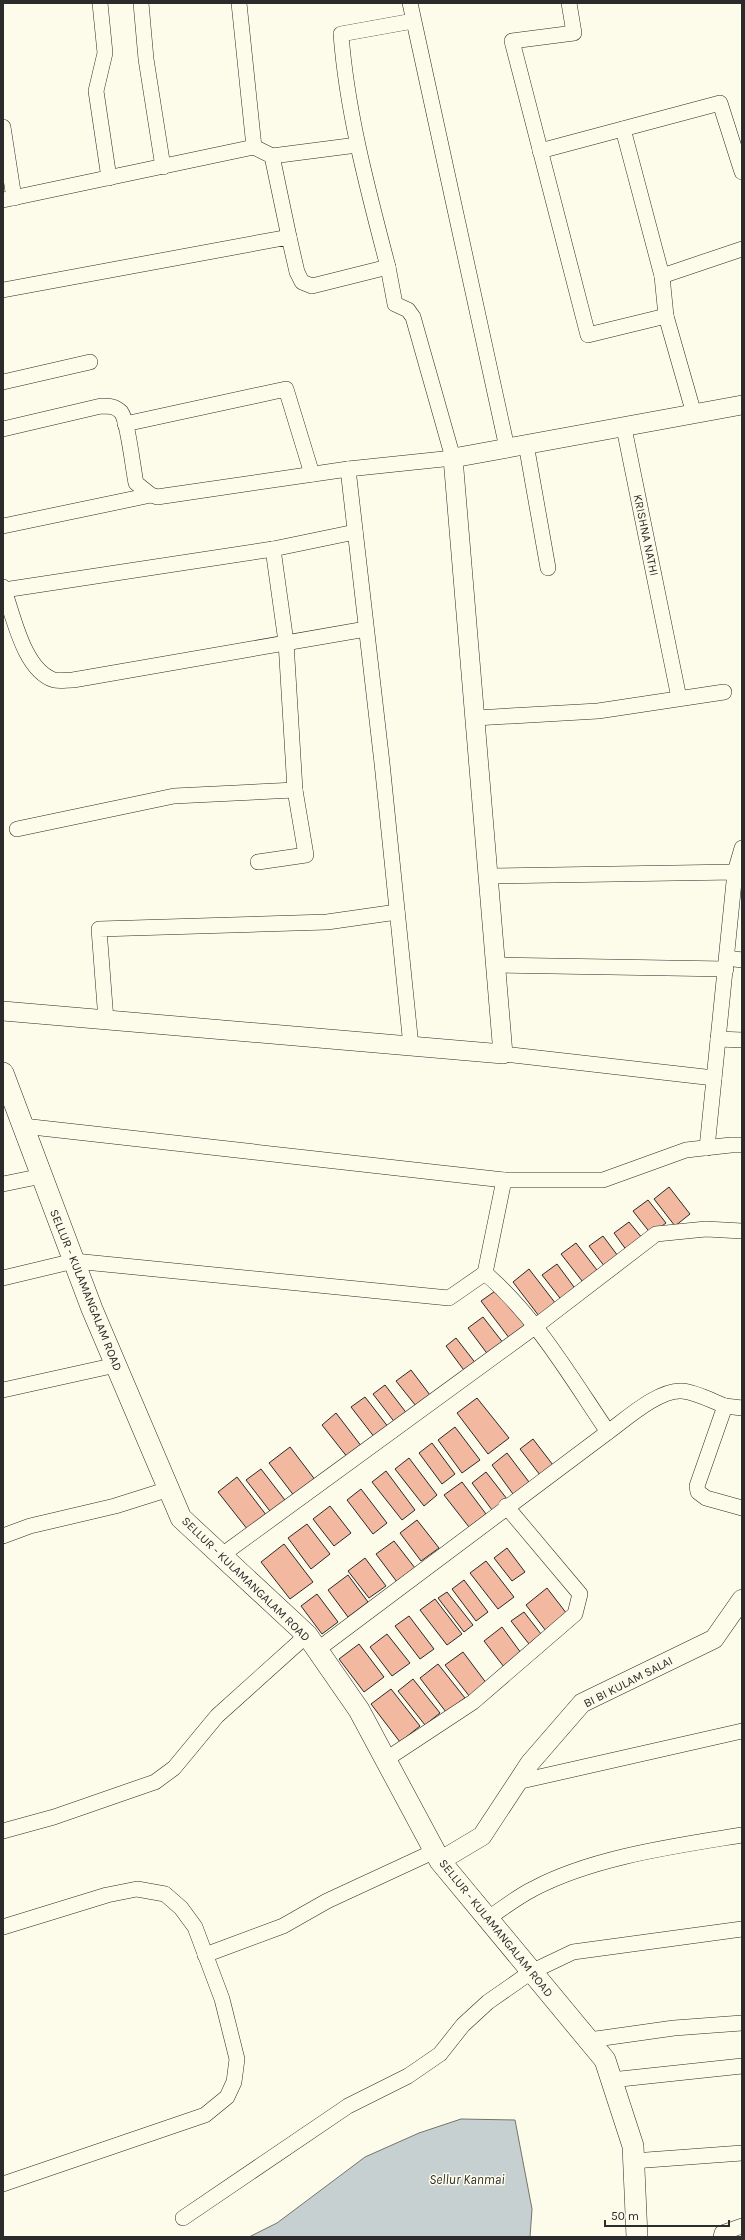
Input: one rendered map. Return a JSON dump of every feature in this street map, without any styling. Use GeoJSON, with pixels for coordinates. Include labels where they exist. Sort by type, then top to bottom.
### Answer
{"type":"FeatureCollection","features":[{"type":"Feature","properties":{"kind":"main road","name":"SELLUR - KULAMANGALAM ROAD"},"geometry":{"type":"LineString","coordinates":[[3,1073],[74,1261],[116,1365],[182,1518],[312,1643],[359,1710],[437,1856],[605,2060],[633,2146],[637,2237]]}},
{"type":"Feature","properties":{"kind":"street"},"geometry":{"type":"LineString","coordinates":[[100,3],[105,53],[96,91],[109,178]]}},
{"type":"Feature","properties":{"kind":"street"},"geometry":{"type":"LineString","coordinates":[[141,3],[146,59],[162,167]]}},
{"type":"Feature","properties":{"kind":"street"},"geometry":{"type":"LineString","coordinates":[[239,3],[254,147]]}},
{"type":"Feature","properties":{"kind":"street"},"geometry":{"type":"LineString","coordinates":[[410,3],[507,448]]}},
{"type":"Feature","properties":{"kind":"street"},"geometry":{"type":"LineString","coordinates":[[569,3],[574,33],[512,41],[588,335],[666,316]]}},
{"type":"Feature","properties":{"kind":"street"},"geometry":{"type":"LineString","coordinates":[[414,20],[341,34],[343,63],[357,145],[388,267],[395,304],[408,310],[413,317],[453,458],[503,1054]]}},
{"type":"Feature","properties":{"kind":"street"},"geometry":{"type":"LineString","coordinates":[[540,151],[720,103],[742,172]]}},
{"type":"Feature","properties":{"kind":"street"},"geometry":{"type":"LineString","coordinates":[[3,127],[8,199],[254,147],[272,156],[357,145]]}},
{"type":"Feature","properties":{"kind":"street"},"geometry":{"type":"LineString","coordinates":[[623,129],[662,276],[666,316],[694,414]]}},
{"type":"Feature","properties":{"kind":"street"},"geometry":{"type":"LineString","coordinates":[[272,156],[297,272],[302,282],[312,286],[388,267]]}},
{"type":"Feature","properties":{"kind":"street"},"geometry":{"type":"LineString","coordinates":[[3,290],[289,237]]}},
{"type":"Feature","properties":{"kind":"street"},"geometry":{"type":"LineString","coordinates":[[662,276],[742,250]]}},
{"type":"Feature","properties":{"kind":"street"},"geometry":{"type":"LineString","coordinates":[[3,382],[90,362]]}},
{"type":"Feature","properties":{"kind":"street"},"geometry":{"type":"LineString","coordinates":[[125,424],[286,389],[312,474]]}},
{"type":"Feature","properties":{"kind":"street"},"geometry":{"type":"LineString","coordinates":[[3,429],[101,406],[114,407],[122,413],[136,483],[151,495],[158,497],[348,469],[453,458],[624,428],[742,405]]}},
{"type":"Feature","properties":{"kind":"street","name":"KRISHNA NATHI"},"geometry":{"type":"LineString","coordinates":[[624,428],[679,698]]}},
{"type":"Feature","properties":{"kind":"street"},"geometry":{"type":"LineString","coordinates":[[526,444],[548,568]]}},
{"type":"Feature","properties":{"kind":"street"},"geometry":{"type":"LineString","coordinates":[[348,469],[411,1046]]}},
{"type":"Feature","properties":{"kind":"street"},"geometry":{"type":"LineString","coordinates":[[3,526],[151,495]]}},
{"type":"Feature","properties":{"kind":"street"},"geometry":{"type":"LineString","coordinates":[[355,532],[273,549],[3,588],[28,659],[41,672],[55,680],[73,680],[366,629]]}},
{"type":"Feature","properties":{"kind":"street"},"geometry":{"type":"LineString","coordinates":[[258,862],[306,855],[295,790],[286,642],[273,549]]}},
{"type":"Feature","properties":{"kind":"street"},"geometry":{"type":"LineString","coordinates":[[475,718],[598,710],[724,692]]}},
{"type":"Feature","properties":{"kind":"street"},"geometry":{"type":"LineString","coordinates":[[16,829],[174,796],[295,790]]}},
{"type":"Feature","properties":{"kind":"street"},"geometry":{"type":"LineString","coordinates":[[707,1148],[735,872],[742,848]]}},
{"type":"Feature","properties":{"kind":"street"},"geometry":{"type":"LineString","coordinates":[[488,876],[735,872]]}},
{"type":"Feature","properties":{"kind":"street"},"geometry":{"type":"LineString","coordinates":[[106,1020],[99,929],[327,922],[397,912]]}},
{"type":"Feature","properties":{"kind":"street"},"geometry":{"type":"LineString","coordinates":[[495,965],[726,963],[742,960]]}},
{"type":"Feature","properties":{"kind":"street"},"geometry":{"type":"LineString","coordinates":[[3,1011],[503,1054],[714,1078]]}},
{"type":"Feature","properties":{"kind":"street"},"geometry":{"type":"LineString","coordinates":[[718,1039],[742,1040]]}},
{"type":"Feature","properties":{"kind":"street"},"geometry":{"type":"LineString","coordinates":[[23,1126],[504,1180],[603,1180],[686,1150],[742,1145]]}},
{"type":"Feature","properties":{"kind":"street"},"geometry":{"type":"LineString","coordinates":[[3,1184],[42,1176]]}},
{"type":"Feature","properties":{"kind":"street"},"geometry":{"type":"LineString","coordinates":[[3,1278],[74,1261],[450,1298],[485,1273],[504,1180]]}},
{"type":"Feature","properties":{"kind":"street"},"geometry":{"type":"LineString","coordinates":[[222,1555],[536,1326],[656,1234],[706,1229],[742,1231]]}},
{"type":"Feature","properties":{"kind":"street"},"geometry":{"type":"LineString","coordinates":[[485,1273],[505,1290],[536,1326],[608,1432]]}},
{"type":"Feature","properties":{"kind":"street"},"geometry":{"type":"LineString","coordinates":[[3,1390],[116,1365]]}},
{"type":"Feature","properties":{"kind":"street"},"geometry":{"type":"LineString","coordinates":[[3,1831],[54,1818],[155,1782],[174,1768],[217,1716],[312,1643],[657,1398],[670,1392],[683,1391],[725,1406],[742,1408]]}},
{"type":"Feature","properties":{"kind":"street"},"geometry":{"type":"LineString","coordinates":[[725,1406],[697,1486],[698,1492],[706,1498],[742,1508]]}},
{"type":"Feature","properties":{"kind":"street"},"geometry":{"type":"LineString","coordinates":[[3,1536],[30,1526],[115,1506],[169,1489]]}},
{"type":"Feature","properties":{"kind":"street"},"geometry":{"type":"LineString","coordinates":[[385,1760],[473,1702],[575,1614],[580,1594],[506,1506]]}},
{"type":"Feature","properties":{"kind":"street","name":"BI BI KULAM SALAI"},"geometry":{"type":"LineString","coordinates":[[437,1856],[482,1836],[530,1763],[582,1703],[714,1639],[740,1604]]}},
{"type":"Feature","properties":{"kind":"street"},"geometry":{"type":"LineString","coordinates":[[517,1782],[742,1731]]}},
{"type":"Feature","properties":{"kind":"street"},"geometry":{"type":"LineString","coordinates":[[487,1918],[534,1889],[583,1868],[670,1847],[742,1835]]}},
{"type":"Feature","properties":{"kind":"street"},"geometry":{"type":"LineString","coordinates":[[205,1955],[283,1926],[327,1901],[437,1856]]}},
{"type":"Feature","properties":{"kind":"street"},"geometry":{"type":"LineString","coordinates":[[3,1927],[107,1895],[136,1889],[165,1894],[181,1908],[195,1927],[222,1999],[237,2059],[234,2082],[227,2097],[205,2115],[3,2184]]}},
{"type":"Feature","properties":{"kind":"street"},"geometry":{"type":"LineString","coordinates":[[183,2218],[348,2106],[408,2076],[440,2054],[463,2026],[488,2002],[531,1972],[573,1952],[742,1929]]}},
{"type":"Feature","properties":{"kind":"street"},"geometry":{"type":"LineString","coordinates":[[588,2040],[674,2028],[742,2023]]}},
{"type":"Feature","properties":{"kind":"street"},"geometry":{"type":"LineString","coordinates":[[611,2080],[742,2066]]}},
{"type":"Feature","properties":{"kind":"street"},"geometry":{"type":"LineString","coordinates":[[633,2161],[742,2153]]}},
{"type":"Feature","properties":{"kind":"street"},"geometry":{"type":"LineString","coordinates":[[721,2237],[722,2233],[742,2226]]}},
{"type":"Feature","properties":{"kind":"water","name":"Sellur Kanmai"},"geometry":{"type":"Polygon","coordinates":[[[461,2119],[515,2120],[532,2209],[530,2237],[249,2237],[277,2223],[365,2157],[419,2133],[461,2119]]]}},
{"type":"Feature","properties":{"kind":"building"},"geometry":{"type":"Polygon","coordinates":[[[669,1187],[690,1214],[675,1226],[654,1199],[669,1187]]]}},
{"type":"Feature","properties":{"kind":"building"},"geometry":{"type":"Polygon","coordinates":[[[648,1200],[666,1223],[651,1234],[633,1211],[648,1200]]]}},
{"type":"Feature","properties":{"kind":"building"},"geometry":{"type":"Polygon","coordinates":[[[629,1222],[643,1239],[627,1251],[614,1233],[629,1222]]]}},
{"type":"Feature","properties":{"kind":"building"},"geometry":{"type":"Polygon","coordinates":[[[603,1236],[618,1256],[605,1267],[589,1246],[603,1236]]]}},
{"type":"Feature","properties":{"kind":"building"},"geometry":{"type":"Polygon","coordinates":[[[576,1243],[600,1274],[586,1286],[561,1254],[576,1243]]]}},
{"type":"Feature","properties":{"kind":"building"},"geometry":{"type":"Polygon","coordinates":[[[557,1264],[577,1291],[563,1302],[542,1275],[557,1264]]]}},
{"type":"Feature","properties":{"kind":"building"},"geometry":{"type":"Polygon","coordinates":[[[529,1269],[556,1304],[539,1316],[513,1282],[529,1269]]]}},
{"type":"Feature","properties":{"kind":"building"},"geometry":{"type":"Polygon","coordinates":[[[498,1289],[527,1327],[510,1339],[481,1301],[498,1289]]]}},
{"type":"Feature","properties":{"kind":"building"},"geometry":{"type":"Polygon","coordinates":[[[483,1317],[504,1344],[489,1356],[468,1328],[483,1317]]]}},
{"type":"Feature","properties":{"kind":"building"},"geometry":{"type":"Polygon","coordinates":[[[456,1338],[477,1365],[466,1373],[446,1346],[456,1338]]]}},
{"type":"Feature","properties":{"kind":"building"},"geometry":{"type":"Polygon","coordinates":[[[411,1370],[430,1395],[416,1406],[396,1381],[411,1370]]]}},
{"type":"Feature","properties":{"kind":"building"},"geometry":{"type":"Polygon","coordinates":[[[385,1385],[408,1415],[396,1424],[373,1394],[385,1385]]]}},
{"type":"Feature","properties":{"kind":"building"},"geometry":{"type":"Polygon","coordinates":[[[365,1397],[389,1428],[375,1438],[351,1407],[365,1397]]]}},
{"type":"Feature","properties":{"kind":"building"},"geometry":{"type":"Polygon","coordinates":[[[477,1398],[509,1438],[488,1454],[457,1413],[477,1398]]]}},
{"type":"Feature","properties":{"kind":"building"},"geometry":{"type":"Polygon","coordinates":[[[336,1413],[362,1447],[348,1458],[322,1425],[336,1413]]]}},
{"type":"Feature","properties":{"kind":"building"},"geometry":{"type":"Polygon","coordinates":[[[455,1427],[480,1460],[462,1473],[438,1440],[455,1427]]]}},
{"type":"Feature","properties":{"kind":"building"},"geometry":{"type":"Polygon","coordinates":[[[533,1439],[553,1465],[540,1475],[520,1449],[533,1439]]]}},
{"type":"Feature","properties":{"kind":"building"},"geometry":{"type":"Polygon","coordinates":[[[432,1443],[455,1474],[442,1484],[419,1453],[432,1443]]]}},
{"type":"Feature","properties":{"kind":"building"},"geometry":{"type":"Polygon","coordinates":[[[290,1447],[316,1481],[295,1497],[269,1463],[290,1447]]]}},
{"type":"Feature","properties":{"kind":"building"},"geometry":{"type":"Polygon","coordinates":[[[507,1453],[529,1482],[513,1494],[492,1465],[507,1453]]]}},
{"type":"Feature","properties":{"kind":"building"},"geometry":{"type":"Polygon","coordinates":[[[409,1458],[437,1495],[424,1506],[395,1469],[409,1458]]]}},
{"type":"Feature","properties":{"kind":"building"},"geometry":{"type":"Polygon","coordinates":[[[261,1469],[288,1504],[273,1515],[246,1480],[261,1469]]]}},
{"type":"Feature","properties":{"kind":"building"},"geometry":{"type":"Polygon","coordinates":[[[386,1471],[415,1510],[402,1520],[372,1482],[386,1471]]]}},
{"type":"Feature","properties":{"kind":"building"},"geometry":{"type":"Polygon","coordinates":[[[486,1472],[507,1499],[492,1510],[472,1483],[486,1472]]]}},
{"type":"Feature","properties":{"kind":"building"},"geometry":{"type":"Polygon","coordinates":[[[237,1477],[267,1516],[248,1530],[218,1492],[237,1477]]]}},
{"type":"Feature","properties":{"kind":"building"},"geometry":{"type":"Polygon","coordinates":[[[462,1482],[486,1514],[469,1527],[444,1495],[462,1482]]]}},
{"type":"Feature","properties":{"kind":"building"},"geometry":{"type":"Polygon","coordinates":[[[361,1489],[387,1523],[373,1534],[347,1500],[361,1489]]]}},
{"type":"Feature","properties":{"kind":"building"},"geometry":{"type":"Polygon","coordinates":[[[330,1506],[351,1533],[334,1546],[313,1519],[330,1506]]]}},
{"type":"Feature","properties":{"kind":"building"},"geometry":{"type":"Polygon","coordinates":[[[417,1520],[439,1548],[421,1561],[400,1533],[417,1520]]]}},
{"type":"Feature","properties":{"kind":"building"},"geometry":{"type":"Polygon","coordinates":[[[307,1524],[330,1554],[311,1569],[288,1538],[307,1524]]]}},
{"type":"Feature","properties":{"kind":"building"},"geometry":{"type":"Polygon","coordinates":[[[394,1541],[415,1568],[397,1582],[376,1554],[394,1541]]]}},
{"type":"Feature","properties":{"kind":"building"},"geometry":{"type":"Polygon","coordinates":[[[284,1544],[313,1582],[290,1599],[261,1562],[284,1544]]]}},
{"type":"Feature","properties":{"kind":"building"},"geometry":{"type":"Polygon","coordinates":[[[507,1548],[525,1572],[512,1581],[494,1558],[507,1548]]]}},
{"type":"Feature","properties":{"kind":"building"},"geometry":{"type":"Polygon","coordinates":[[[365,1558],[386,1586],[369,1598],[348,1571],[365,1558]]]}},
{"type":"Feature","properties":{"kind":"building"},"geometry":{"type":"Polygon","coordinates":[[[486,1561],[514,1597],[498,1609],[470,1573],[486,1561]]]}},
{"type":"Feature","properties":{"kind":"building"},"geometry":{"type":"Polygon","coordinates":[[[348,1575],[368,1602],[348,1617],[328,1590],[348,1575]]]}},
{"type":"Feature","properties":{"kind":"building"},"geometry":{"type":"Polygon","coordinates":[[[464,1580],[488,1612],[476,1621],[452,1589],[464,1580]]]}},
{"type":"Feature","properties":{"kind":"building"},"geometry":{"type":"Polygon","coordinates":[[[547,1588],[567,1614],[546,1631],[526,1605],[547,1588]]]}},
{"type":"Feature","properties":{"kind":"building"},"geometry":{"type":"Polygon","coordinates":[[[447,1592],[473,1625],[464,1632],[438,1598],[447,1592]]]}},
{"type":"Feature","properties":{"kind":"building"},"geometry":{"type":"Polygon","coordinates":[[[317,1594],[338,1622],[322,1634],[301,1606],[317,1594]]]}},
{"type":"Feature","properties":{"kind":"building"},"geometry":{"type":"Polygon","coordinates":[[[435,1599],[462,1634],[447,1645],[420,1610],[435,1599]]]}},
{"type":"Feature","properties":{"kind":"building"},"geometry":{"type":"Polygon","coordinates":[[[524,1612],[541,1634],[529,1644],[511,1621],[524,1612]]]}},
{"type":"Feature","properties":{"kind":"building"},"geometry":{"type":"Polygon","coordinates":[[[409,1616],[434,1649],[420,1659],[395,1626],[409,1616]]]}},
{"type":"Feature","properties":{"kind":"building"},"geometry":{"type":"Polygon","coordinates":[[[502,1627],[521,1653],[504,1667],[484,1641],[502,1627]]]}},
{"type":"Feature","properties":{"kind":"building"},"geometry":{"type":"Polygon","coordinates":[[[387,1634],[410,1663],[392,1676],[370,1647],[387,1634]]]}},
{"type":"Feature","properties":{"kind":"building"},"geometry":{"type":"Polygon","coordinates":[[[359,1644],[384,1677],[364,1692],[339,1659],[359,1644]]]}},
{"type":"Feature","properties":{"kind":"building"},"geometry":{"type":"Polygon","coordinates":[[[463,1652],[487,1684],[470,1697],[445,1665],[463,1652]]]}},
{"type":"Feature","properties":{"kind":"building"},"geometry":{"type":"Polygon","coordinates":[[[438,1664],[465,1698],[446,1712],[420,1678],[438,1664]]]}},
{"type":"Feature","properties":{"kind":"building"},"geometry":{"type":"Polygon","coordinates":[[[413,1679],[440,1713],[425,1725],[398,1691],[413,1679]]]}},
{"type":"Feature","properties":{"kind":"building"},"geometry":{"type":"Polygon","coordinates":[[[391,1689],[420,1726],[400,1742],[371,1704],[391,1689]]]}}]}
